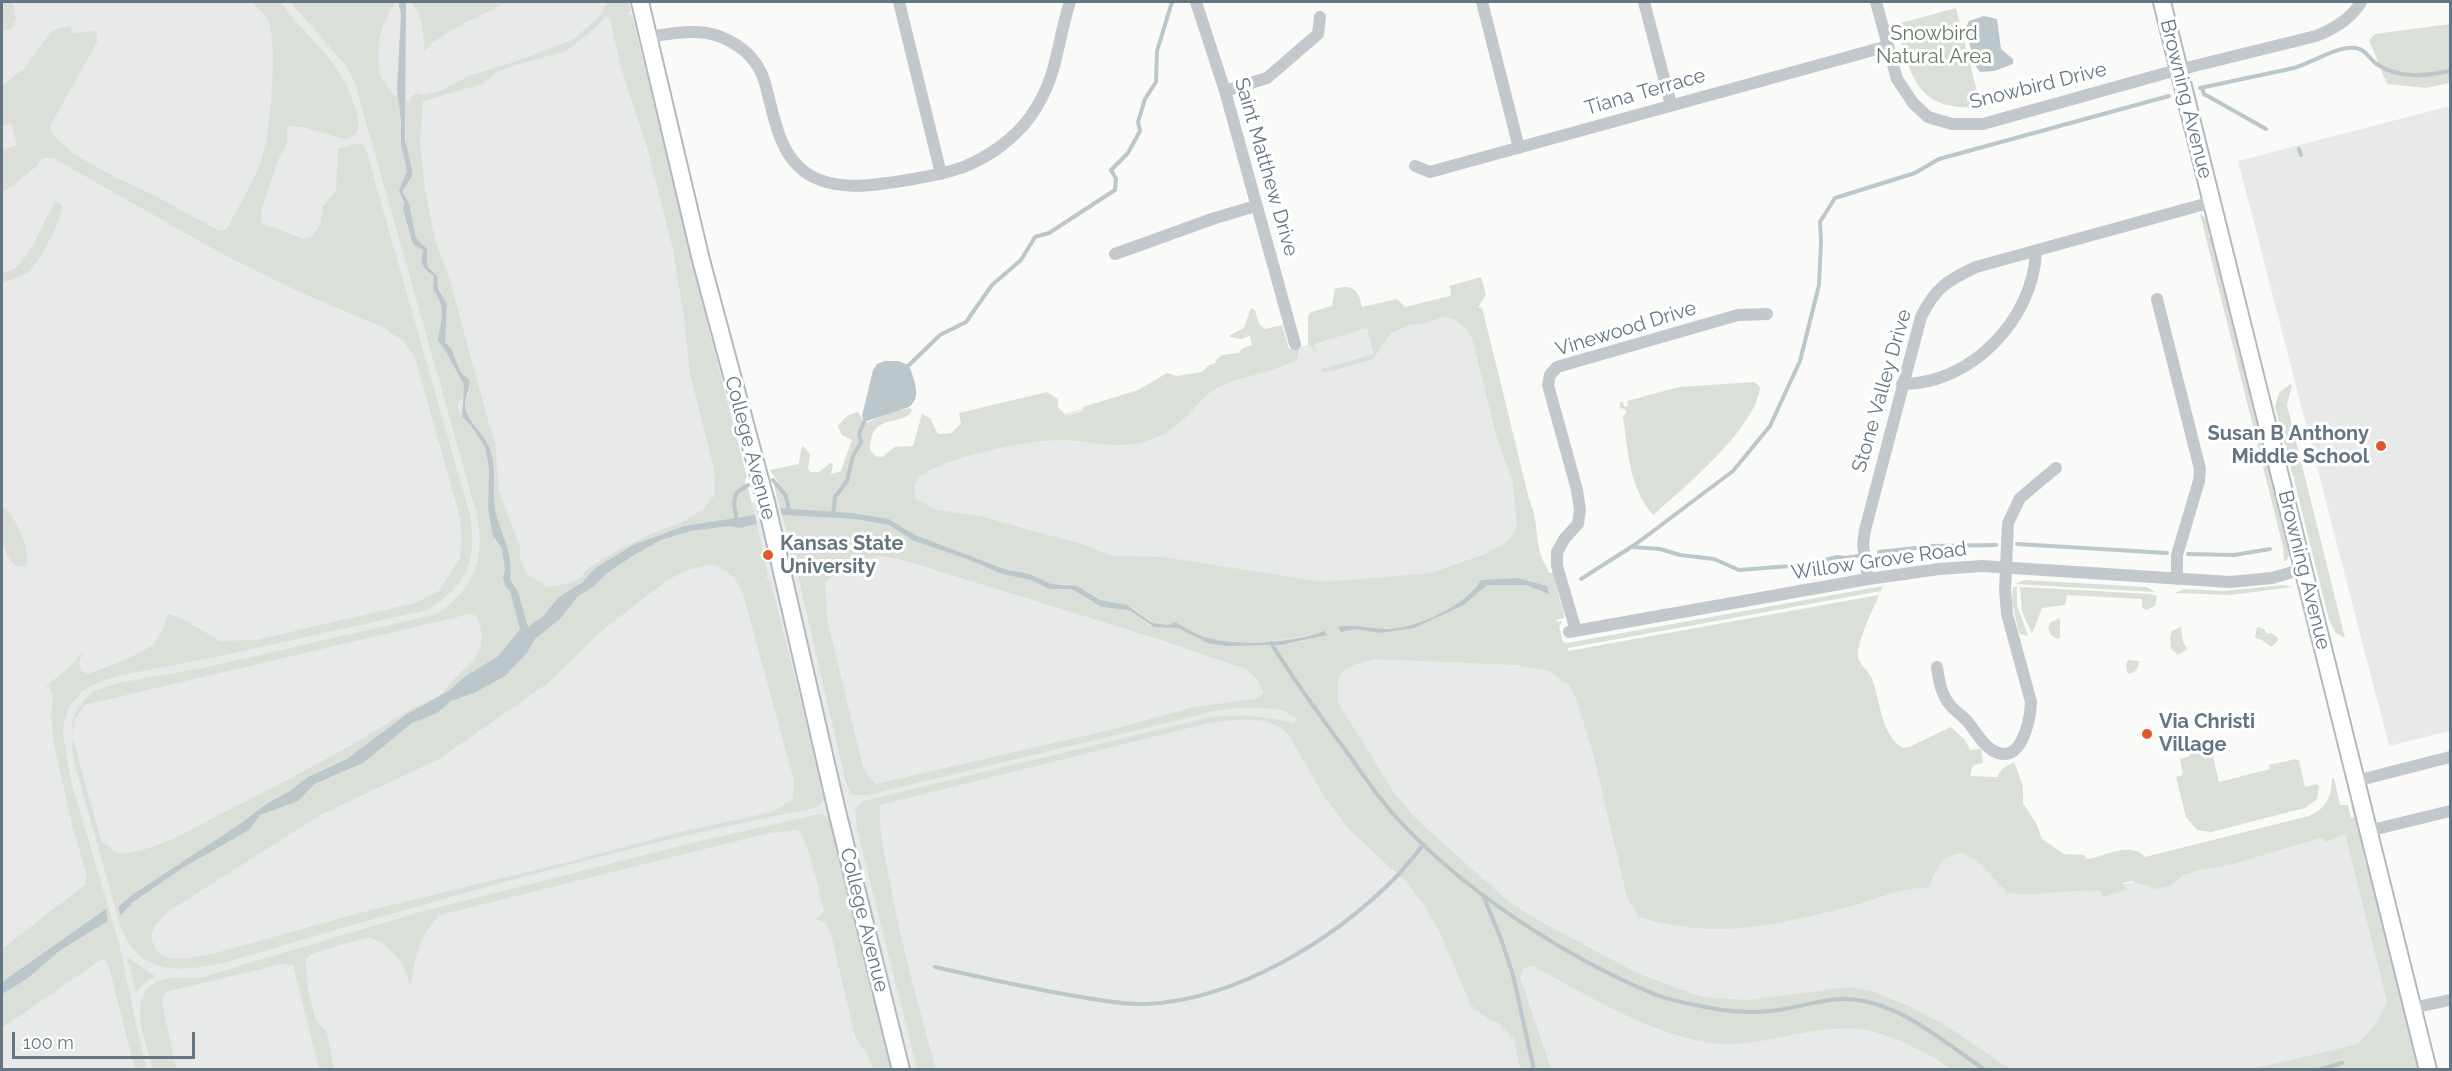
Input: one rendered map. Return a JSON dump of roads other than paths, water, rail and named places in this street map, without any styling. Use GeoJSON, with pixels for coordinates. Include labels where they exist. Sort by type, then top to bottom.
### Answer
{"type":"FeatureCollection","features":[{"type":"Feature","properties":{"kind":"street","name":"College Avenue"},"geometry":{"type":"LineString","coordinates":[[640,2],[722,343],[766,502],[836,807],[901,1070]]}},
{"type":"Feature","properties":{"kind":"street"},"geometry":{"type":"LineString","coordinates":[[899,2],[941,174]]}},
{"type":"Feature","properties":{"kind":"street"},"geometry":{"type":"LineString","coordinates":[[649,38],[675,32],[710,32],[734,42],[751,57],[763,76],[777,129],[787,151],[800,168],[824,181],[869,187],[941,174],[965,166],[990,154],[1011,137],[1030,117],[1047,88],[1055,68],[1070,2]]}},
{"type":"Feature","properties":{"kind":"street","name":"Saint Matthew Drive"},"geometry":{"type":"LineString","coordinates":[[1196,2],[1225,91],[1296,344]]}},
{"type":"Feature","properties":{"kind":"street"},"geometry":{"type":"LineString","coordinates":[[1482,2],[1519,148]]}},
{"type":"Feature","properties":{"kind":"street"},"geometry":{"type":"LineString","coordinates":[[1644,2],[1671,105]]}},
{"type":"Feature","properties":{"kind":"street","name":"Snowbird Drive"},"geometry":{"type":"LineString","coordinates":[[1876,2],[1897,79],[1913,103],[1928,117],[1952,124],[1983,124],[2179,70],[2316,36],[2332,30],[2346,20],[2361,2]]}},
{"type":"Feature","properties":{"kind":"street","name":"Browning Avenue"},"geometry":{"type":"LineString","coordinates":[[2162,2],[2428,1070]]}},
{"type":"Feature","properties":{"kind":"street"},"geometry":{"type":"LineString","coordinates":[[1225,91],[1267,78],[1282,67],[1318,34],[1320,17]]}},
{"type":"Feature","properties":{"kind":"street","name":"Tiana Terrace"},"geometry":{"type":"LineString","coordinates":[[1415,166],[1430,172],[1888,46]]}},
{"type":"Feature","properties":{"kind":"street","name":"Stone Valley Drive"},"geometry":{"type":"LineString","coordinates":[[1868,579],[1863,545],[1865,530],[1921,317],[1929,300],[1941,286],[1976,267],[2212,202]]}},
{"type":"Feature","properties":{"kind":"street"},"geometry":{"type":"LineString","coordinates":[[1115,254],[1215,218],[1256,206]]}},
{"type":"Feature","properties":{"kind":"street"},"geometry":{"type":"LineString","coordinates":[[1902,384],[1916,384],[1943,375],[1979,356],[1994,344],[2011,326],[2025,300],[2035,271],[2036,251]]}},
{"type":"Feature","properties":{"kind":"street"},"geometry":{"type":"LineString","coordinates":[[2157,299],[2200,469],[2196,491],[2177,555],[2177,579]]}},
{"type":"Feature","properties":{"kind":"street","name":"Vinewood Drive"},"geometry":{"type":"LineString","coordinates":[[1573,631],[1557,566],[1557,552],[1565,538],[1578,524],[1580,510],[1577,490],[1548,385],[1550,375],[1557,367],[1738,315],[1767,314]]}},
{"type":"Feature","properties":{"kind":"street"},"geometry":{"type":"LineString","coordinates":[[1936,667],[1943,694],[1951,706],[1964,717],[1994,752],[2013,751],[2024,741],[2031,702],[2007,614],[2008,523],[2020,498],[2056,468]]}},
{"type":"Feature","properties":{"kind":"street","name":"Willow Grove Road"},"geometry":{"type":"LineString","coordinates":[[1573,631],[1868,579],[1939,569],[1982,566],[2230,582],[2272,578],[2303,568]]}},
{"type":"Feature","properties":{"kind":"street"},"geometry":{"type":"LineString","coordinates":[[2356,781],[2451,757]]}},
{"type":"Feature","properties":{"kind":"street"},"geometry":{"type":"LineString","coordinates":[[2368,831],[2451,811]]}},
{"type":"Feature","properties":{"kind":"street"},"geometry":{"type":"LineString","coordinates":[[2412,1008],[2451,1000]]}},
{"type":"Feature","properties":{"kind":"waterway"},"geometry":{"type":"LineString","coordinates":[[909,365],[940,335],[966,322],[992,285],[1021,260],[1035,237],[1049,233],[1115,190],[1116,179],[1111,170],[1128,153],[1140,131],[1138,122],[1145,99],[1156,82],[1157,51],[1172,2]]}},
{"type":"Feature","properties":{"kind":"waterway"},"geometry":{"type":"LineString","coordinates":[[2200,88],[2294,68],[2349,48],[2363,50],[2378,65],[2395,73],[2422,75],[2450,71]]}},
{"type":"Feature","properties":{"kind":"waterway"},"geometry":{"type":"LineString","coordinates":[[2202,88],[2204,94],[2266,129]]}},
{"type":"Feature","properties":{"kind":"waterway"},"geometry":{"type":"LineString","coordinates":[[1581,579],[1636,544],[1733,471],[1770,426],[1800,361],[1819,285],[1820,222],[1835,198],[1915,173],[1939,159],[2169,96]]}},
{"type":"Feature","properties":{"kind":"waterway"},"geometry":{"type":"LineString","coordinates":[[2299,149],[2301,155]]}},
{"type":"Feature","properties":{"kind":"waterway"},"geometry":{"type":"LineString","coordinates":[[833,515],[835,497],[847,481],[853,456],[861,442],[859,434],[864,422]]}},
{"type":"Feature","properties":{"kind":"waterway"},"geometry":{"type":"LineString","coordinates":[[773,480],[786,496],[789,511]]}},
{"type":"Feature","properties":{"kind":"waterway"},"geometry":{"type":"LineString","coordinates":[[737,522],[734,503],[736,493],[748,485]]}},
{"type":"Feature","properties":{"kind":"waterway"},"geometry":{"type":"LineString","coordinates":[[2017,544],[2167,553]]}},
{"type":"Feature","properties":{"kind":"waterway"},"geometry":{"type":"LineString","coordinates":[[1879,552],[1934,546],[1996,545]]}},
{"type":"Feature","properties":{"kind":"waterway"},"geometry":{"type":"LineString","coordinates":[[1633,547],[1660,549],[1680,555],[1714,559],[1739,570],[1803,565],[1837,557],[1858,556]]}},
{"type":"Feature","properties":{"kind":"waterway"},"geometry":{"type":"LineString","coordinates":[[2188,554],[2234,555],[2270,549]]}},
{"type":"Feature","properties":{"kind":"waterway"},"geometry":{"type":"LineString","coordinates":[[1271,643],[1317,711],[1395,816],[1421,843],[1482,894],[1549,940],[1654,994],[1693,1005],[1723,1010],[1763,1012],[1841,999],[1881,1006],[1918,1023],[1985,1070]]}},
{"type":"Feature","properties":{"kind":"waterway"},"geometry":{"type":"LineString","coordinates":[[935,967],[1052,992],[1127,1004],[1180,1000],[1214,992],[1280,963],[1312,945],[1342,924],[1394,879],[1424,844]]}},
{"type":"Feature","properties":{"kind":"waterway"},"geometry":{"type":"LineString","coordinates":[[1483,895],[1513,975],[1534,1070]]}},
{"type":"Feature","properties":{"kind":"waterway"},"geometry":{"type":"LineString","coordinates":[[2318,1070],[2342,1063]]}},
{"type":"Feature","properties":{"kind":"place","name":"Susan B Anthony Middle School"},"geometry":{"type":"Point","coordinates":[2381,446]}},
{"type":"Feature","properties":{"kind":"place","name":"Kansas State University"},"geometry":{"type":"Point","coordinates":[768,555]}},
{"type":"Feature","properties":{"kind":"place","name":"Via Christi Village"},"geometry":{"type":"Point","coordinates":[2147,734]}},
{"type":"Feature","properties":{"kind":"park label","name":"Snowbird Natural Area"},"geometry":{"type":"Point","coordinates":[1934,46]}}]}
